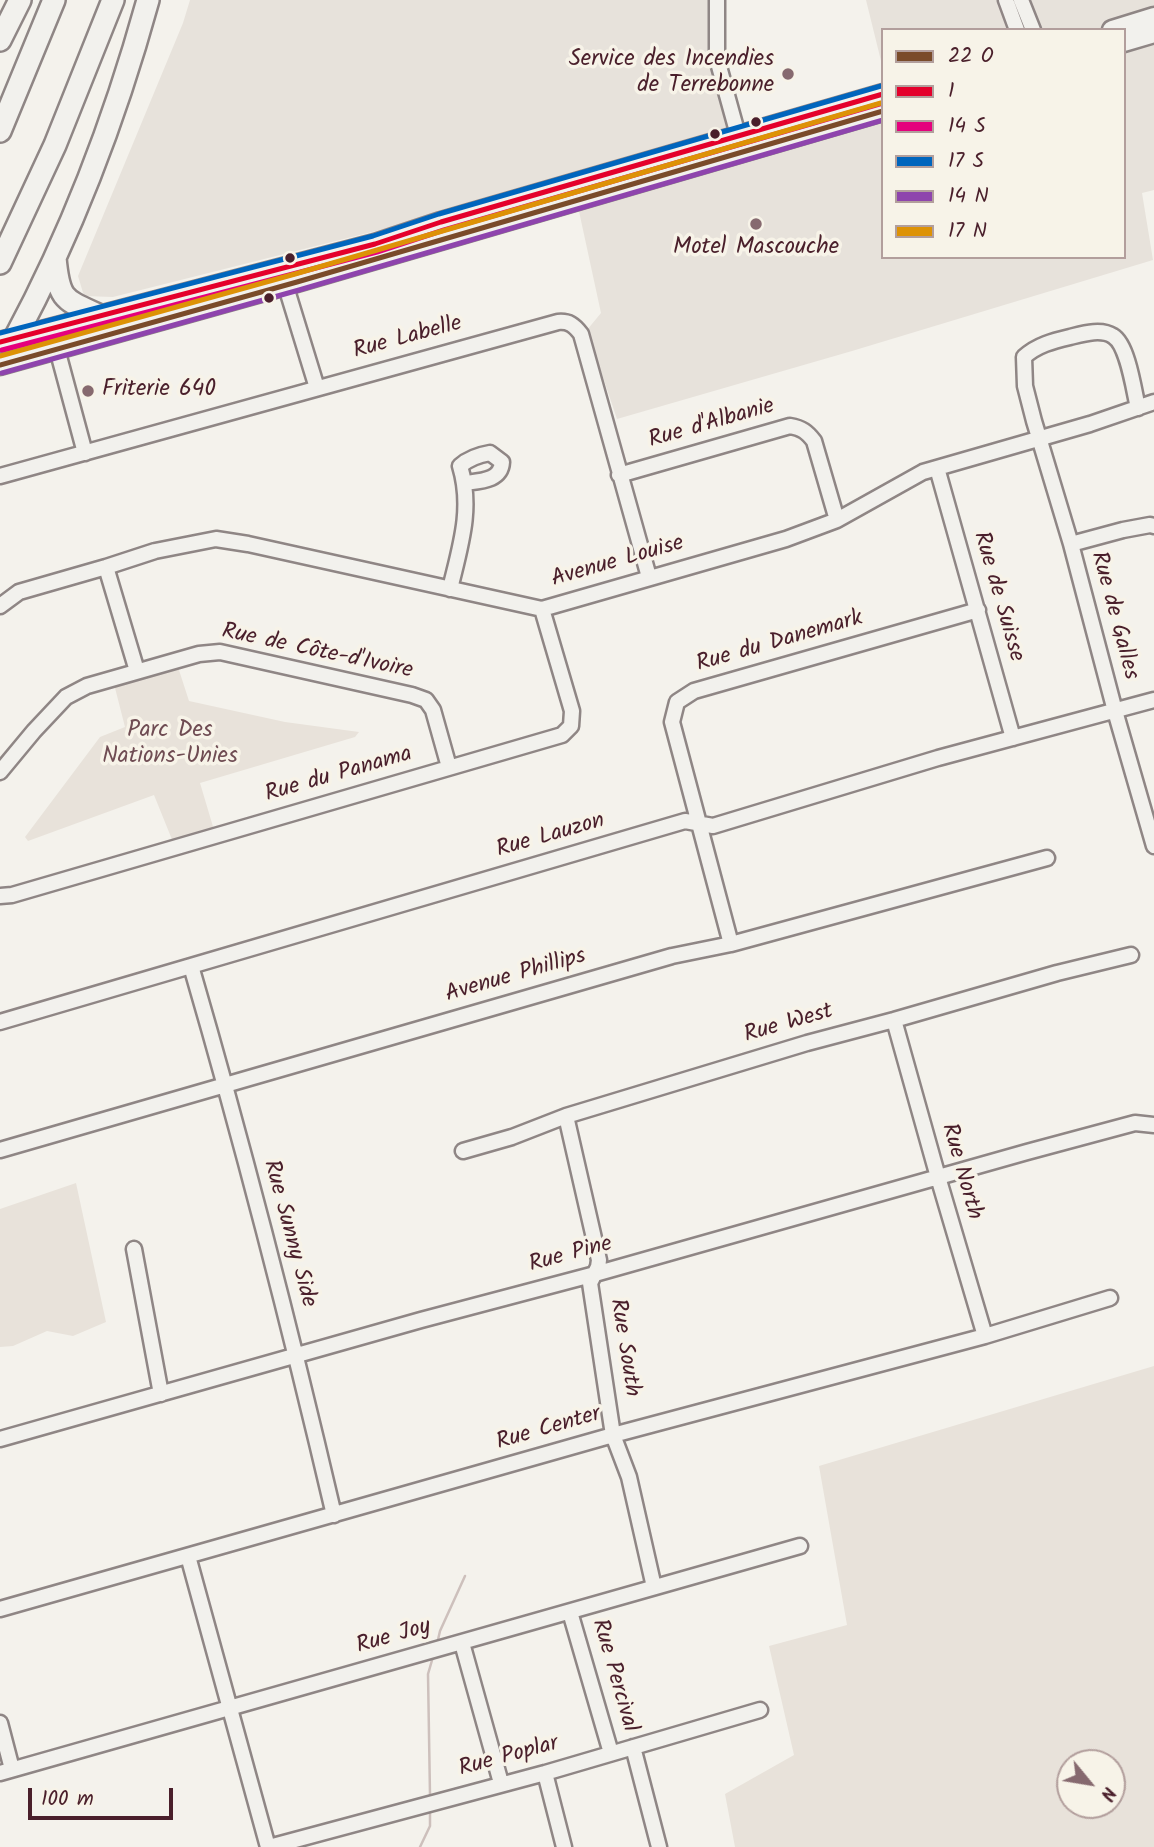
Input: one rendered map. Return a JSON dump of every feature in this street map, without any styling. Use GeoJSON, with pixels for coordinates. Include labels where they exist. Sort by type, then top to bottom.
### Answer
{"type":"FeatureCollection","features":[{"type":"Feature","properties":{"kind":"highway"},"geometry":{"type":"LineString","coordinates":[[0,40],[20,0]]}},
{"type":"Feature","properties":{"kind":"highway"},"geometry":{"type":"LineString","coordinates":[[0,131],[54,0]]}},
{"type":"Feature","properties":{"kind":"highway"},"geometry":{"type":"LineString","coordinates":[[0,263],[60,133],[113,0]]}},
{"type":"Feature","properties":{"kind":"highway"},"geometry":{"type":"LineString","coordinates":[[7,340],[55,256],[88,178],[131,58],[148,0]]}},
{"type":"Feature","properties":{"kind":"highway"},"geometry":{"type":"LineString","coordinates":[[55,256],[57,281],[61,292],[72,303],[100,316]]}},
{"type":"Feature","properties":{"kind":"main road"},"geometry":{"type":"LineString","coordinates":[[1118,28],[1154,17]]}},
{"type":"Feature","properties":{"kind":"main road"},"geometry":{"type":"LineString","coordinates":[[1126,41],[1154,33]]}},
{"type":"Feature","properties":{"kind":"main road"},"geometry":{"type":"LineString","coordinates":[[741,144],[881,95]]}},
{"type":"Feature","properties":{"kind":"main road"},"geometry":{"type":"LineString","coordinates":[[0,365],[283,277],[441,222],[741,144],[881,111]]}},
{"type":"Feature","properties":{"kind":"main road"},"geometry":{"type":"LineString","coordinates":[[0,365],[7,340],[100,316],[283,277]]}},
{"type":"Feature","properties":{"kind":"street"},"geometry":{"type":"LineString","coordinates":[[717,0],[718,59],[741,144]]}},
{"type":"Feature","properties":{"kind":"street"},"geometry":{"type":"LineString","coordinates":[[1006,0],[1016,28]]}},
{"type":"Feature","properties":{"kind":"street"},"geometry":{"type":"LineString","coordinates":[[1021,0],[1032,28]]}},
{"type":"Feature","properties":{"kind":"street"},"geometry":{"type":"LineString","coordinates":[[283,277],[317,388]]}},
{"type":"Feature","properties":{"kind":"street","name":"Rue Labelle"},"geometry":{"type":"LineString","coordinates":[[0,476],[565,321],[581,334],[649,577]]}},
{"type":"Feature","properties":{"kind":"street","name":"Rue de Galles"},"geometry":{"type":"LineString","coordinates":[[1138,408],[1124,352],[1111,334],[1096,332],[1052,342],[1033,349],[1024,357],[1025,386],[1038,439],[1154,846]]}},
{"type":"Feature","properties":{"kind":"street"},"geometry":{"type":"LineString","coordinates":[[57,349],[85,453]]}},
{"type":"Feature","properties":{"kind":"street","name":"Avenue Louise"},"geometry":{"type":"LineString","coordinates":[[0,606],[19,592],[155,551],[205,540],[228,540],[542,609],[786,539],[837,520],[923,472],[1154,402]]}},
{"type":"Feature","properties":{"kind":"street","name":"Rue d'Albanie"},"geometry":{"type":"LineString","coordinates":[[619,475],[790,426],[807,432],[814,441],[837,520]]}},
{"type":"Feature","properties":{"kind":"street","name":"Rue de Suisse"},"geometry":{"type":"LineString","coordinates":[[937,467],[1013,738]]}},
{"type":"Feature","properties":{"kind":"street"},"geometry":{"type":"LineString","coordinates":[[450,589],[465,526],[465,484]]}},
{"type":"Feature","properties":{"kind":"street"},"geometry":{"type":"LineString","coordinates":[[1070,544],[1123,530],[1154,526]]}},
{"type":"Feature","properties":{"kind":"street"},"geometry":{"type":"LineString","coordinates":[[106,567],[137,671]]}},
{"type":"Feature","properties":{"kind":"street","name":"Rue du Panama"},"geometry":{"type":"LineString","coordinates":[[0,896],[12,895],[562,735],[571,726],[572,711],[542,609]]}},
{"type":"Feature","properties":{"kind":"street","name":"Rue du Danemark"},"geometry":{"type":"LineString","coordinates":[[731,944],[672,722],[677,702],[694,691],[978,610]]}},
{"type":"Feature","properties":{"kind":"street","name":"Rue de Côte-d'Ivoire"},"geometry":{"type":"LineString","coordinates":[[0,772],[66,697],[87,686],[137,671],[199,654],[220,652],[426,700],[433,710],[449,767]]}},
{"type":"Feature","properties":{"kind":"street","name":"Rue Lauzon"},"geometry":{"type":"LineString","coordinates":[[0,1022],[688,821],[713,826],[938,758],[1154,700]]}},
{"type":"Feature","properties":{"kind":"street","name":"Avenue Phillips"},"geometry":{"type":"LineString","coordinates":[[0,1150],[672,956],[731,944],[1047,858]]}},
{"type":"Feature","properties":{"kind":"street","name":"Rue West"},"geometry":{"type":"LineString","coordinates":[[463,1151],[512,1137],[565,1116],[807,1043],[1131,955]]}},
{"type":"Feature","properties":{"kind":"street","name":"Rue Sunny Side"},"geometry":{"type":"LineString","coordinates":[[191,966],[226,1085],[334,1515]]}},
{"type":"Feature","properties":{"kind":"street","name":"Rue North"},"geometry":{"type":"LineString","coordinates":[[894,1020],[985,1336]]}},
{"type":"Feature","properties":{"kind":"street","name":"Rue South"},"geometry":{"type":"LineString","coordinates":[[565,1116],[599,1259],[590,1283],[613,1435],[629,1477],[654,1587]]}},
{"type":"Feature","properties":{"kind":"street","name":"Rue Pine"},"geometry":{"type":"LineString","coordinates":[[0,1439],[1135,1123],[1154,1125]]}},
{"type":"Feature","properties":{"kind":"street"},"geometry":{"type":"LineString","coordinates":[[134,1249],[162,1394]]}},
{"type":"Feature","properties":{"kind":"street","name":"Rue Center"},"geometry":{"type":"LineString","coordinates":[[0,1609],[613,1435],[985,1336],[1110,1298]]}},
{"type":"Feature","properties":{"kind":"street","name":"Rue Joy"},"geometry":{"type":"LineString","coordinates":[[6,1771],[800,1546]]}},
{"type":"Feature","properties":{"kind":"street"},"geometry":{"type":"LineString","coordinates":[[188,1556],[269,1847]]}},
{"type":"Feature","properties":{"kind":"street","name":"Rue Percival"},"geometry":{"type":"LineString","coordinates":[[570,1612],[611,1754]]}},
{"type":"Feature","properties":{"kind":"street"},"geometry":{"type":"LineString","coordinates":[[462,1643],[501,1783]]}},
{"type":"Feature","properties":{"kind":"street","name":"Rue Poplar"},"geometry":{"type":"LineString","coordinates":[[269,1847],[545,1773],[760,1710]]}},
{"type":"Feature","properties":{"kind":"street"},"geometry":{"type":"LineString","coordinates":[[0,1723],[6,1771]]}},
{"type":"Feature","properties":{"kind":"street","name":"Rue Percival"},"geometry":{"type":"LineString","coordinates":[[633,1747],[659,1847]]}},
{"type":"Feature","properties":{"kind":"street"},"geometry":{"type":"LineString","coordinates":[[545,1773],[564,1847]]}},
{"type":"Feature","properties":{"kind":"shaded area"},"geometry":{"type":"Polygon","coordinates":[[[190,0],[713,0],[711,49],[730,142],[113,297],[84,296],[78,276],[183,23],[190,0]]]}},
{"type":"Feature","properties":{"kind":"shaded area"},"geometry":{"type":"Polygon","coordinates":[[[866,0],[1154,0],[1154,190],[1142,193],[1153,260],[617,419],[587,330],[601,313],[577,202],[881,98],[881,259],[1126,259],[1126,28],[881,28],[881,61],[866,0]]]}},
{"type":"Feature","properties":{"kind":"green space","name":"Parc Des Nations-Unies"},"geometry":{"type":"Polygon","coordinates":[[[178,667],[189,701],[285,722],[359,732],[355,737],[200,783],[214,830],[173,842],[154,795],[28,841],[25,837],[100,737],[125,727],[114,684],[178,667]]]}},
{"type":"Feature","properties":{"kind":"green space"},"geometry":{"type":"Polygon","coordinates":[[[76,1183],[106,1322],[73,1336],[47,1331],[13,1346],[0,1347],[0,1209],[76,1183]]]}},
{"type":"Feature","properties":{"kind":"green space"},"geometry":{"type":"Polygon","coordinates":[[[1154,1366],[1154,1847],[735,1847],[725,1794],[794,1755],[769,1646],[847,1625],[819,1466],[1154,1366]]]}},
{"type":"Feature","properties":{"kind":"waterway"},"geometry":{"type":"LineString","coordinates":[[437,1644],[440,1631],[465,1576]]}},
{"type":"Feature","properties":{"kind":"waterway"},"geometry":{"type":"LineString","coordinates":[[430,1795],[428,1674],[433,1657]]}},
{"type":"Feature","properties":{"kind":"waterway"},"geometry":{"type":"LineString","coordinates":[[420,1847],[430,1826],[430,1811]]}},
{"type":"Feature","properties":{"kind":"transit line"},"geometry":{"type":"LineString","coordinates":[[0,333],[373,236],[439,214],[881,86]]}},
{"type":"Feature","properties":{"kind":"transit line","name":"1"},"geometry":{"type":"LineString","coordinates":[[0,342],[375,244],[441,222],[881,95]]}},
{"type":"Feature","properties":{"kind":"transit line"},"geometry":{"type":"LineString","coordinates":[[0,356],[295,274],[881,103]]}},
{"type":"Feature","properties":{"kind":"transit line"},"geometry":{"type":"LineString","coordinates":[[2,350],[377,252],[444,230],[881,104]]}},
{"type":"Feature","properties":{"kind":"transit line"},"geometry":{"type":"LineString","coordinates":[[0,365],[297,282],[881,112]]}},
{"type":"Feature","properties":{"kind":"transit line"},"geometry":{"type":"LineString","coordinates":[[2,373],[299,290],[881,121]]}},
{"type":"Feature","properties":{"kind":"place","name":"Service des Incendies de Terrebonne"},"geometry":{"type":"Point","coordinates":[788,74]}},
{"type":"Feature","properties":{"kind":"place","name":"Motel Mascouche"},"geometry":{"type":"Point","coordinates":[756,224]}},
{"type":"Feature","properties":{"kind":"place","name":"Friterie 640"},"geometry":{"type":"Point","coordinates":[88,391]}}]}
